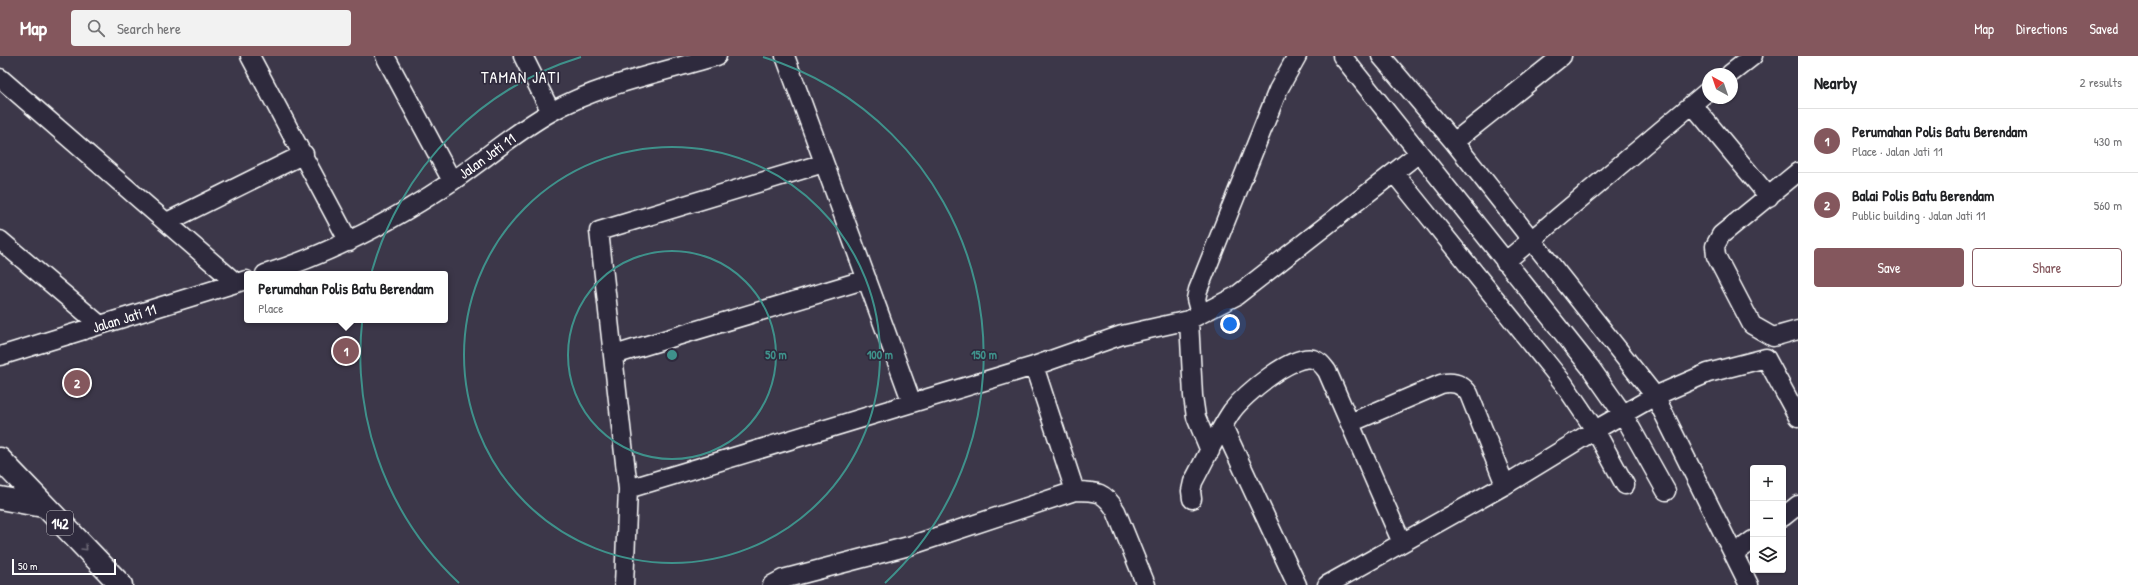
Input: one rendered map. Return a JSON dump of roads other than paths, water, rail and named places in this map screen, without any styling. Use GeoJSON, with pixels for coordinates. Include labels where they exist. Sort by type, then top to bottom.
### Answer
{"type":"FeatureCollection","features":[{"type":"Feature","properties":{"kind":"main road","name":"142"},"geometry":{"type":"LineString","coordinates":[[0,459],[43,506],[121,585]]}},
{"type":"Feature","properties":{"kind":"main road"},"geometry":{"type":"LineString","coordinates":[[0,498],[43,506]]}},
{"type":"Feature","properties":{"kind":"street"},"geometry":{"type":"LineString","coordinates":[[250,56],[304,154],[349,242]]}},
{"type":"Feature","properties":{"kind":"street"},"geometry":{"type":"LineString","coordinates":[[385,56],[452,181]]}},
{"type":"Feature","properties":{"kind":"street"},"geometry":{"type":"LineString","coordinates":[[524,56],[551,112]]}},
{"type":"Feature","properties":{"kind":"street","name":"Jalan Jati 11"},"geometry":{"type":"LineString","coordinates":[[275,271],[300,263],[349,242],[402,214],[452,181],[503,143],[551,112],[600,91],[717,56]]}},
{"type":"Feature","properties":{"kind":"street"},"geometry":{"type":"LineString","coordinates":[[785,56],[912,403]]}},
{"type":"Feature","properties":{"kind":"street"},"geometry":{"type":"LineString","coordinates":[[1210,451],[1196,417],[1193,396],[1196,299],[1198,290],[1278,90],[1297,56]]}},
{"type":"Feature","properties":{"kind":"street"},"geometry":{"type":"LineString","coordinates":[[1342,56],[1590,367],[1623,414],[1666,491]]}},
{"type":"Feature","properties":{"kind":"street"},"geometry":{"type":"LineString","coordinates":[[1381,56],[1454,142],[1655,396],[1749,585]]}},
{"type":"Feature","properties":{"kind":"street"},"geometry":{"type":"LineString","coordinates":[[1738,68],[1753,56]]}},
{"type":"Feature","properties":{"kind":"street"},"geometry":{"type":"LineString","coordinates":[[1454,142],[1551,59]]}},
{"type":"Feature","properties":{"kind":"street"},"geometry":{"type":"LineString","coordinates":[[0,78],[167,222],[242,281]]}},
{"type":"Feature","properties":{"kind":"street"},"geometry":{"type":"LineString","coordinates":[[1505,262],[1702,96]]}},
{"type":"Feature","properties":{"kind":"street"},"geometry":{"type":"LineString","coordinates":[[1692,104],[1769,196]]}},
{"type":"Feature","properties":{"kind":"street"},"geometry":{"type":"LineString","coordinates":[[628,489],[1034,366],[1122,335],[1195,317],[1236,296],[1419,153]]}},
{"type":"Feature","properties":{"kind":"street"},"geometry":{"type":"LineString","coordinates":[[167,222],[304,154]]}},
{"type":"Feature","properties":{"kind":"street"},"geometry":{"type":"LineString","coordinates":[[624,585],[628,489],[599,231],[824,163]]}},
{"type":"Feature","properties":{"kind":"street"},"geometry":{"type":"LineString","coordinates":[[1798,172],[1721,236],[1715,246],[1716,256],[1752,325],[1773,337],[1798,330]]}},
{"type":"Feature","properties":{"kind":"street"},"geometry":{"type":"LineString","coordinates":[[1394,173],[1564,384],[1595,430],[1625,484]]}},
{"type":"Feature","properties":{"kind":"street"},"geometry":{"type":"LineString","coordinates":[[0,240],[100,325]]}},
{"type":"Feature","properties":{"kind":"street"},"geometry":{"type":"LineString","coordinates":[[614,355],[867,279]]}},
{"type":"Feature","properties":{"kind":"street","name":"Jalan Jati 11"},"geometry":{"type":"LineString","coordinates":[[0,356],[242,281]]}},
{"type":"Feature","properties":{"kind":"street"},"geometry":{"type":"LineString","coordinates":[[1327,585],[1505,485],[1595,430],[1655,396],[1708,373],[1766,358],[1798,417]]}},
{"type":"Feature","properties":{"kind":"street"},"geometry":{"type":"LineString","coordinates":[[1192,500],[1191,491],[1193,482],[1223,426],[1233,411],[1267,379],[1290,365],[1303,360],[1313,359],[1322,364],[1327,371],[1402,543]]}},
{"type":"Feature","properties":{"kind":"street"},"geometry":{"type":"LineString","coordinates":[[1034,366],[1075,491]]}},
{"type":"Feature","properties":{"kind":"street"},"geometry":{"type":"LineString","coordinates":[[1350,422],[1441,384],[1448,382],[1457,383],[1464,387],[1469,394],[1505,485]]}},
{"type":"Feature","properties":{"kind":"street"},"geometry":{"type":"LineString","coordinates":[[1223,426],[1296,585]]}},
{"type":"Feature","properties":{"kind":"street"},"geometry":{"type":"LineString","coordinates":[[772,585],[783,579],[909,546],[1075,491],[1091,491],[1102,494],[1110,500],[1116,511],[1146,585]]}},
{"type":"Feature","properties":{"kind":"street"},"geometry":{"type":"LineString","coordinates":[[1786,515],[1798,505]]}},
{"type":"Feature","properties":{"kind":"street"},"geometry":{"type":"LineString","coordinates":[[1734,554],[1750,542]]}},
{"type":"Feature","properties":{"kind":"place","name":"Perumahan Polis Batu Berendam"},"geometry":{"type":"Point","coordinates":[346,351]}},
{"type":"Feature","properties":{"kind":"place","name":"Balai Polis Batu Berendam"},"geometry":{"type":"Point","coordinates":[77,383]}},
{"type":"Feature","properties":{"kind":"district","name":"TAMAN JATI"},"geometry":{"type":"Point","coordinates":[521,77]}}]}
